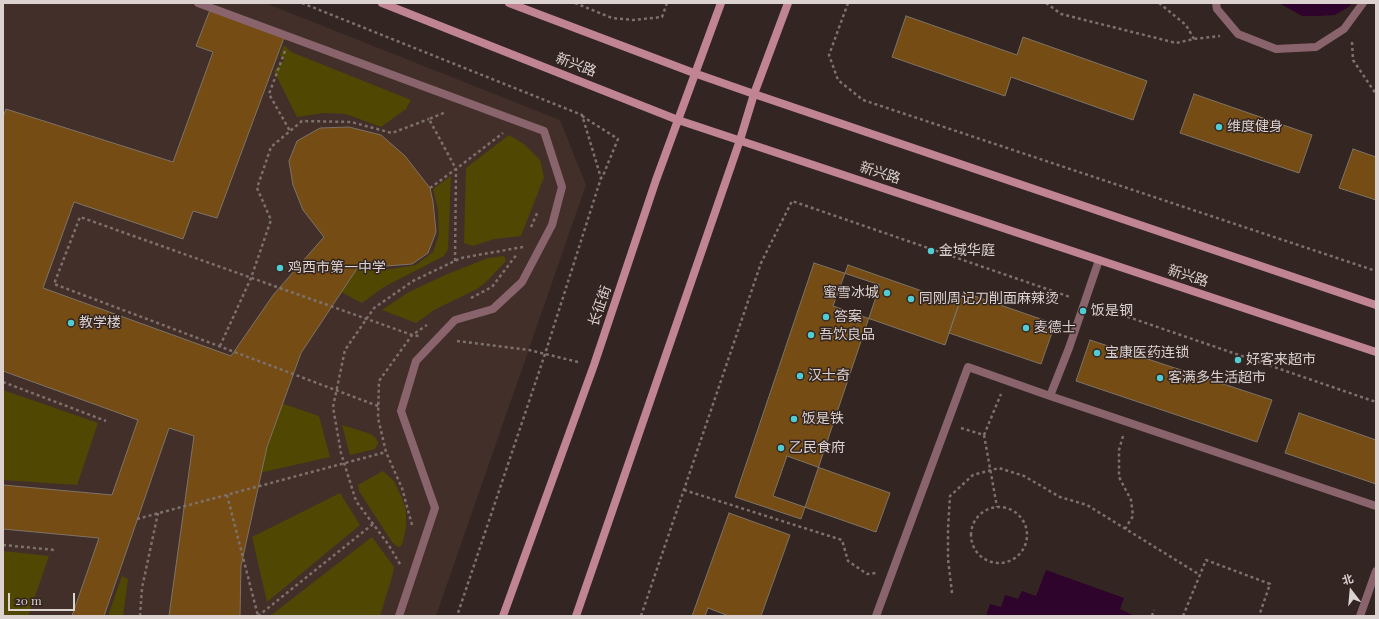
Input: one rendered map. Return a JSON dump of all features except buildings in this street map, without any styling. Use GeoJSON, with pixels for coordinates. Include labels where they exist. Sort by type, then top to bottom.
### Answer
{"type":"FeatureCollection","features":[{"type":"Feature","properties":{"kind":"main road","name":"新兴路"},"geometry":{"type":"LineString","coordinates":[[382,3],[678,120],[1376,352]]}},
{"type":"Feature","properties":{"kind":"main road"},"geometry":{"type":"LineString","coordinates":[[509,3],[694,73],[754,94],[1376,305]]}},
{"type":"Feature","properties":{"kind":"main road","name":"长征街"},"geometry":{"type":"LineString","coordinates":[[503,616],[594,365],[656,180],[720,3]]}},
{"type":"Feature","properties":{"kind":"main road"},"geometry":{"type":"LineString","coordinates":[[576,616],[740,140],[754,94],[788,3]]}},
{"type":"Feature","properties":{"kind":"street"},"geometry":{"type":"LineString","coordinates":[[198,3],[544,131],[562,187],[552,225],[522,282],[493,309],[455,320],[416,360],[401,411],[435,508],[399,616]]}},
{"type":"Feature","properties":{"kind":"street"},"geometry":{"type":"LineString","coordinates":[[1216,3],[1217,9],[1238,34],[1276,50],[1316,47],[1344,28],[1363,3]]}},
{"type":"Feature","properties":{"kind":"street"},"geometry":{"type":"LineString","coordinates":[[1050,396],[1069,348],[1098,260]]}},
{"type":"Feature","properties":{"kind":"street"},"geometry":{"type":"LineString","coordinates":[[876,616],[968,367],[1376,506]]}},
{"type":"Feature","properties":{"kind":"street"},"geometry":{"type":"LineString","coordinates":[[1360,616],[1376,571]]}},
{"type":"Feature","properties":{"kind":"path"},"geometry":{"type":"LineString","coordinates":[[302,3],[582,115],[618,138],[602,178],[545,354],[457,616]]}},
{"type":"Feature","properties":{"kind":"path"},"geometry":{"type":"LineString","coordinates":[[575,3],[612,18],[633,20],[662,17],[667,3]]}},
{"type":"Feature","properties":{"kind":"path"},"geometry":{"type":"LineString","coordinates":[[848,3],[829,55],[838,80],[863,100],[1376,271]]}},
{"type":"Feature","properties":{"kind":"path"},"geometry":{"type":"LineString","coordinates":[[1046,3],[1061,14],[1176,43],[1194,39],[1238,34]]}},
{"type":"Feature","properties":{"kind":"path"},"geometry":{"type":"LineString","coordinates":[[1159,3],[1186,25],[1194,39]]}},
{"type":"Feature","properties":{"kind":"path"},"geometry":{"type":"LineString","coordinates":[[1351,20],[1353,60],[1376,94]]}},
{"type":"Feature","properties":{"kind":"path"},"geometry":{"type":"LineString","coordinates":[[287,45],[269,94],[290,131]]}},
{"type":"Feature","properties":{"kind":"path"},"geometry":{"type":"LineString","coordinates":[[220,346],[250,278],[271,220],[257,188],[271,147],[302,121],[351,122],[392,133],[447,112],[440,109]]}},
{"type":"Feature","properties":{"kind":"path"},"geometry":{"type":"LineString","coordinates":[[582,115],[602,178]]}},
{"type":"Feature","properties":{"kind":"path"},"geometry":{"type":"LineString","coordinates":[[429,120],[456,169],[455,261]]}},
{"type":"Feature","properties":{"kind":"path"},"geometry":{"type":"LineString","coordinates":[[430,188],[507,130]]}},
{"type":"Feature","properties":{"kind":"path"},"geometry":{"type":"LineString","coordinates":[[641,616],[761,263],[792,201]]}},
{"type":"Feature","properties":{"kind":"path"},"geometry":{"type":"LineString","coordinates":[[378,406],[54,284],[80,217],[412,335],[420,336]]}},
{"type":"Feature","properties":{"kind":"path"},"geometry":{"type":"LineString","coordinates":[[403,568],[374,524],[356,502],[341,453],[332,407],[345,350],[374,308],[413,281],[461,258],[523,247]]}},
{"type":"Feature","properties":{"kind":"path"},"geometry":{"type":"LineString","coordinates":[[451,340],[529,350],[594,365]]}},
{"type":"Feature","properties":{"kind":"path"},"geometry":{"type":"LineString","coordinates":[[997,507],[984,435],[1006,380]]}},
{"type":"Feature","properties":{"kind":"path"},"geometry":{"type":"LineString","coordinates":[[3,382],[106,421]]}},
{"type":"Feature","properties":{"kind":"path"},"geometry":{"type":"LineString","coordinates":[[1125,529],[1133,516],[1131,500],[1119,477],[1119,450],[1127,422]]}},
{"type":"Feature","properties":{"kind":"path"},"geometry":{"type":"LineString","coordinates":[[947,424],[984,435]]}},
{"type":"Feature","properties":{"kind":"path"},"geometry":{"type":"LineString","coordinates":[[137,519],[386,452]]}},
{"type":"Feature","properties":{"kind":"path"},"geometry":{"type":"LineString","coordinates":[[952,594],[948,551],[950,496],[973,475],[999,468],[1024,476],[1060,497],[1087,505],[1200,575]]}},
{"type":"Feature","properties":{"kind":"path"},"geometry":{"type":"LineString","coordinates":[[684,490],[842,540],[848,561],[867,574],[893,571]]}},
{"type":"Feature","properties":{"kind":"path"},"geometry":{"type":"LineString","coordinates":[[227,495],[258,616],[374,524]]}},
{"type":"Feature","properties":{"kind":"path"},"geometry":{"type":"LineString","coordinates":[[997,507],[1007,508],[1018,515],[1026,526],[1028,535],[1022,552],[1007,562],[997,563],[988,561],[980,555],[974,548],[971,538],[975,520],[989,509],[997,507]]}},
{"type":"Feature","properties":{"kind":"path"},"geometry":{"type":"LineString","coordinates":[[140,616],[142,588],[158,514]]}},
{"type":"Feature","properties":{"kind":"path"},"geometry":{"type":"LineString","coordinates":[[3,546],[55,550]]}},
{"type":"Feature","properties":{"kind":"path"},"geometry":{"type":"LineString","coordinates":[[1183,616],[1206,560],[1270,584],[1258,616]]}},
{"type":"Feature","properties":{"kind":"path"},"geometry":{"type":"LineString","coordinates":[[1152,616],[1154,610]]}},
{"type":"Feature","properties":{"kind":"shaded area","name":"鸡西市第一中学"},"geometry":{"type":"Polygon","coordinates":[[[3,3],[265,3],[560,120],[586,185],[436,616],[3,616],[3,3]]]}},
{"type":"Feature","properties":{"kind":"shaded area"},"geometry":{"type":"Polygon","coordinates":[[[1279,3],[1351,3],[1350,6],[1335,15],[1302,16],[1279,3]]]}},
{"type":"Feature","properties":{"kind":"shaded area"},"geometry":{"type":"Polygon","coordinates":[[[284,45],[291,52],[411,100],[406,109],[381,127],[346,114],[324,113],[297,117],[274,71],[284,60],[280,55],[284,45]]]}},
{"type":"Feature","properties":{"kind":"shaded area"},"geometry":{"type":"Polygon","coordinates":[[[509,135],[524,144],[540,160],[544,177],[521,236],[494,239],[473,246],[464,243],[466,168],[509,135]]]}},
{"type":"Feature","properties":{"kind":"shaded area"},"geometry":{"type":"Polygon","coordinates":[[[451,176],[448,249],[444,256],[384,287],[362,303],[337,290],[355,265],[362,268],[391,269],[416,265],[433,252],[439,235],[438,210],[433,189],[451,176]]]}},
{"type":"Feature","properties":{"kind":"shaded area"},"geometry":{"type":"Polygon","coordinates":[[[504,256],[506,261],[486,282],[477,289],[434,310],[416,323],[382,310],[409,292],[445,275],[488,258],[504,256]]]}},
{"type":"Feature","properties":{"kind":"shaded area"},"geometry":{"type":"Polygon","coordinates":[[[3,390],[98,423],[77,485],[3,480],[3,390]]]}},
{"type":"Feature","properties":{"kind":"shaded area"},"geometry":{"type":"Polygon","coordinates":[[[281,403],[319,416],[330,457],[259,473],[281,403]]]}},
{"type":"Feature","properties":{"kind":"shaded area"},"geometry":{"type":"Polygon","coordinates":[[[342,425],[371,434],[376,438],[378,443],[375,449],[350,455],[342,425]]]}},
{"type":"Feature","properties":{"kind":"shaded area"},"geometry":{"type":"Polygon","coordinates":[[[383,471],[394,481],[406,510],[406,527],[403,542],[401,546],[398,547],[392,542],[359,491],[358,485],[383,471]]]}},
{"type":"Feature","properties":{"kind":"shaded area"},"geometry":{"type":"Polygon","coordinates":[[[340,493],[360,525],[267,602],[252,537],[340,493]]]}},
{"type":"Feature","properties":{"kind":"shaded area"},"geometry":{"type":"Polygon","coordinates":[[[372,537],[394,567],[380,616],[270,616],[372,537]]]}},
{"type":"Feature","properties":{"kind":"shaded area"},"geometry":{"type":"Polygon","coordinates":[[[3,551],[49,556],[28,616],[3,616],[3,551]]]}},
{"type":"Feature","properties":{"kind":"shaded area"},"geometry":{"type":"Polygon","coordinates":[[[1046,570],[1124,598],[1120,609],[1135,616],[986,616],[990,604],[1001,607],[1005,595],[1018,599],[1022,591],[1036,596],[1046,570]]]}},
{"type":"Feature","properties":{"kind":"shaded area"},"geometry":{"type":"Polygon","coordinates":[[[122,576],[128,579],[123,616],[108,616],[122,576]]]}},
{"type":"Feature","properties":{"kind":"place","name":"维度健身"},"geometry":{"type":"Point","coordinates":[1219,127]}},
{"type":"Feature","properties":{"kind":"place","name":"金域华庭"},"geometry":{"type":"Point","coordinates":[931,251]}},
{"type":"Feature","properties":{"kind":"place","name":"鸡西市第一中学"},"geometry":{"type":"Point","coordinates":[280,268]}},
{"type":"Feature","properties":{"kind":"place","name":"蜜雪冰城"},"geometry":{"type":"Point","coordinates":[887,293]}},
{"type":"Feature","properties":{"kind":"place","name":"同刚周记刀削面麻辣烫"},"geometry":{"type":"Point","coordinates":[911,299]}},
{"type":"Feature","properties":{"kind":"place","name":"饭是钢"},"geometry":{"type":"Point","coordinates":[1083,311]}},
{"type":"Feature","properties":{"kind":"place","name":"答案"},"geometry":{"type":"Point","coordinates":[826,317]}},
{"type":"Feature","properties":{"kind":"place","name":"教学楼"},"geometry":{"type":"Point","coordinates":[71,323]}},
{"type":"Feature","properties":{"kind":"place","name":"麦德士"},"geometry":{"type":"Point","coordinates":[1026,328]}},
{"type":"Feature","properties":{"kind":"place","name":"吾饮良品"},"geometry":{"type":"Point","coordinates":[811,335]}},
{"type":"Feature","properties":{"kind":"place","name":"宝康医药连锁"},"geometry":{"type":"Point","coordinates":[1097,353]}},
{"type":"Feature","properties":{"kind":"place","name":"好客来超市"},"geometry":{"type":"Point","coordinates":[1238,360]}},
{"type":"Feature","properties":{"kind":"place","name":"汉士奇"},"geometry":{"type":"Point","coordinates":[800,376]}},
{"type":"Feature","properties":{"kind":"place","name":"客满多生活超市"},"geometry":{"type":"Point","coordinates":[1160,378]}},
{"type":"Feature","properties":{"kind":"place","name":"饭是铁"},"geometry":{"type":"Point","coordinates":[794,419]}},
{"type":"Feature","properties":{"kind":"place","name":"乙民食府"},"geometry":{"type":"Point","coordinates":[781,448]}}]}
